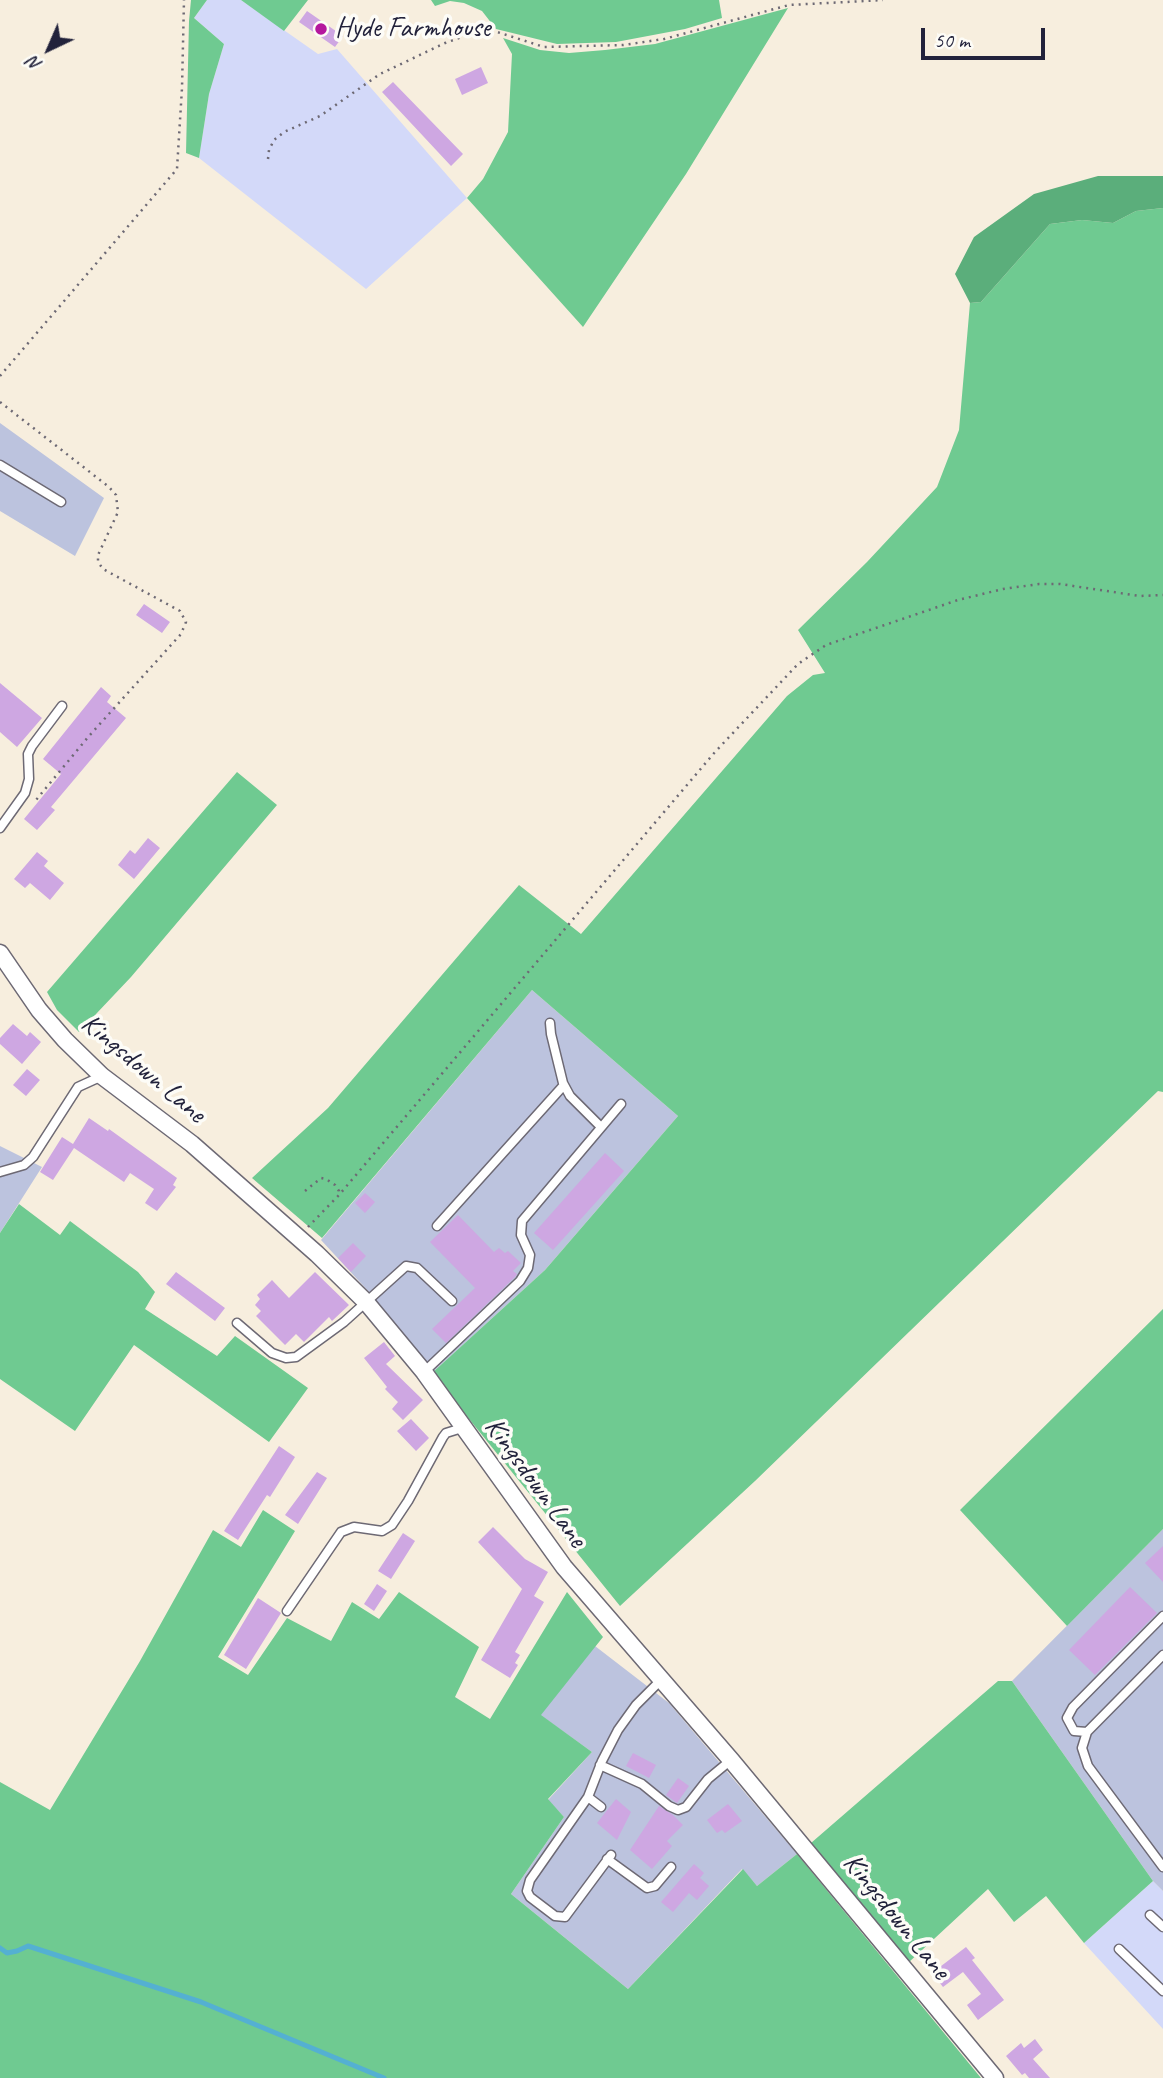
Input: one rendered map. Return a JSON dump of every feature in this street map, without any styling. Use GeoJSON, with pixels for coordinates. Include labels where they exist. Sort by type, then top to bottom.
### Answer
{"type":"FeatureCollection","features":[{"type":"Feature","properties":{"kind":"street","name":"Kingsdown Lane"},"geometry":{"type":"LineString","coordinates":[[0,953],[39,1010],[102,1076],[192,1144],[298,1237],[366,1302],[424,1372],[564,1567],[732,1760],[995,2078]]}},
{"type":"Feature","properties":{"kind":"lane"},"geometry":{"type":"LineString","coordinates":[[0,465],[61,502]]}},
{"type":"Feature","properties":{"kind":"lane"},"geometry":{"type":"LineString","coordinates":[[0,828],[25,793],[29,779],[28,754],[32,746],[62,706]]}},
{"type":"Feature","properties":{"kind":"lane"},"geometry":{"type":"LineString","coordinates":[[550,1023],[564,1085],[570,1096],[601,1127]]}},
{"type":"Feature","properties":{"kind":"lane"},"geometry":{"type":"LineString","coordinates":[[0,1172],[24,1165],[33,1157],[78,1087],[102,1076]]}},
{"type":"Feature","properties":{"kind":"lane"},"geometry":{"type":"LineString","coordinates":[[437,1226],[564,1085]]}},
{"type":"Feature","properties":{"kind":"lane"},"geometry":{"type":"LineString","coordinates":[[424,1372],[520,1281],[528,1268],[530,1255],[521,1235],[522,1221],[621,1104]]}},
{"type":"Feature","properties":{"kind":"lane"},"geometry":{"type":"LineString","coordinates":[[237,1324],[272,1353],[286,1358],[296,1357],[320,1341],[406,1266],[417,1268],[452,1301]]}},
{"type":"Feature","properties":{"kind":"lane"},"geometry":{"type":"LineString","coordinates":[[288,1611],[341,1532],[355,1527],[382,1531],[392,1525],[408,1502],[443,1437],[446,1433],[462,1428]]}},
{"type":"Feature","properties":{"kind":"lane"},"geometry":{"type":"LineString","coordinates":[[1087,1732],[1074,1731],[1070,1725],[1067,1718],[1073,1707],[1163,1616]]}},
{"type":"Feature","properties":{"kind":"lane"},"geometry":{"type":"LineString","coordinates":[[1163,1655],[1087,1732],[1082,1748],[1088,1766],[1163,1867]]}},
{"type":"Feature","properties":{"kind":"lane"},"geometry":{"type":"LineString","coordinates":[[662,1679],[626,1718],[600,1765],[588,1797],[530,1880],[527,1891],[530,1897],[555,1916],[565,1917],[609,1857],[647,1888],[655,1885],[671,1867]]}},
{"type":"Feature","properties":{"kind":"lane"},"geometry":{"type":"LineString","coordinates":[[600,1765],[637,1781],[678,1810],[686,1807],[708,1779],[732,1760]]}},
{"type":"Feature","properties":{"kind":"lane"},"geometry":{"type":"LineString","coordinates":[[588,1797],[601,1807]]}},
{"type":"Feature","properties":{"kind":"lane"},"geometry":{"type":"LineString","coordinates":[[1150,1915],[1163,1927]]}},
{"type":"Feature","properties":{"kind":"lane"},"geometry":{"type":"LineString","coordinates":[[1119,1949],[1163,1991]]}},
{"type":"Feature","properties":{"kind":"path"},"geometry":{"type":"LineString","coordinates":[[0,376],[177,169],[184,0]]}},
{"type":"Feature","properties":{"kind":"path"},"geometry":{"type":"LineString","coordinates":[[268,159],[274,140],[284,132],[320,116],[380,74],[445,43],[473,33],[491,30],[544,47],[623,45],[664,39],[802,2],[883,0]]}},
{"type":"Feature","properties":{"kind":"path"},"geometry":{"type":"LineString","coordinates":[[0,402],[109,486],[116,495],[118,512],[98,555],[98,562],[103,569],[180,611],[186,622],[181,634],[89,736],[33,804]]}},
{"type":"Feature","properties":{"kind":"path"},"geometry":{"type":"LineString","coordinates":[[298,1237],[339,1195],[715,752],[798,664],[826,645],[958,600],[1003,589],[1060,584],[1140,596],[1163,595]]}},
{"type":"Feature","properties":{"kind":"path"},"geometry":{"type":"LineString","coordinates":[[305,1191],[321,1178],[335,1185],[339,1195]]}},
{"type":"Feature","properties":{"kind":"shaded area"},"geometry":{"type":"Polygon","coordinates":[[[207,0],[241,0],[318,54],[337,49],[467,198],[366,289],[199,158],[209,94],[224,44],[194,18],[207,0]]]}},
{"type":"Feature","properties":{"kind":"shaded area"},"geometry":{"type":"Polygon","coordinates":[[[0,423],[104,498],[75,556],[0,511],[0,423]]]}},
{"type":"Feature","properties":{"kind":"shaded area"},"geometry":{"type":"Polygon","coordinates":[[[532,990],[678,1116],[545,1270],[432,1373],[369,1292],[321,1240],[532,990]]]}},
{"type":"Feature","properties":{"kind":"shaded area"},"geometry":{"type":"Polygon","coordinates":[[[0,1146],[42,1167],[0,1233],[0,1146]]]}},
{"type":"Feature","properties":{"kind":"shaded area"},"geometry":{"type":"Polygon","coordinates":[[[1163,1529],[1163,1891],[1153,1881],[1012,1681],[1163,1529]]]}},
{"type":"Feature","properties":{"kind":"shaded area"},"geometry":{"type":"Polygon","coordinates":[[[595,1646],[669,1703],[797,1854],[757,1886],[742,1869],[628,1989],[511,1894],[564,1817],[548,1800],[592,1752],[540,1715],[595,1646]]]}},
{"type":"Feature","properties":{"kind":"shaded area"},"geometry":{"type":"Polygon","coordinates":[[[1153,1881],[1163,1891],[1163,2029],[1084,1943],[1153,1881]]]}},
{"type":"Feature","properties":{"kind":"green space"},"geometry":{"type":"Polygon","coordinates":[[[191,0],[207,0],[194,18],[224,44],[209,94],[199,158],[186,153],[191,0]]]}},
{"type":"Feature","properties":{"kind":"green space"},"geometry":{"type":"Polygon","coordinates":[[[241,0],[308,0],[284,31],[241,0]]]}},
{"type":"Feature","properties":{"kind":"green space"},"geometry":{"type":"Polygon","coordinates":[[[431,0],[719,0],[722,18],[685,29],[616,42],[557,44],[496,29],[482,11],[464,3],[450,1],[435,6],[431,0]]]}},
{"type":"Feature","properties":{"kind":"green space"},"geometry":{"type":"Polygon","coordinates":[[[788,8],[686,174],[583,327],[467,198],[483,179],[508,132],[512,54],[503,38],[540,50],[569,53],[605,50],[655,44],[788,8]]]}},
{"type":"Feature","properties":{"kind":"green space"},"geometry":{"type":"Polygon","coordinates":[[[1098,176],[1163,176],[1163,208],[1136,211],[1113,223],[1082,220],[1050,224],[981,302],[970,303],[955,274],[974,237],[1034,194],[1098,176]]]}},
{"type":"Feature","properties":{"kind":"green space"},"geometry":{"type":"Polygon","coordinates":[[[1163,208],[1163,1092],[1158,1091],[755,1481],[620,1606],[432,1373],[545,1270],[678,1116],[532,990],[322,1238],[252,1178],[328,1108],[519,885],[581,934],[787,696],[813,675],[825,673],[798,630],[937,487],[959,430],[970,303],[981,302],[1050,224],[1082,220],[1113,223],[1136,211],[1163,208]]]}},
{"type":"Feature","properties":{"kind":"green space"},"geometry":{"type":"Polygon","coordinates":[[[237,772],[277,805],[131,977],[79,1032],[57,1010],[47,992],[237,772]]]}},
{"type":"Feature","properties":{"kind":"green space"},"geometry":{"type":"Polygon","coordinates":[[[19,1204],[60,1235],[70,1221],[138,1272],[155,1292],[145,1309],[217,1356],[235,1336],[308,1388],[269,1442],[134,1345],[75,1431],[0,1379],[0,1233],[19,1204]]]}},
{"type":"Feature","properties":{"kind":"green space"},"geometry":{"type":"Polygon","coordinates":[[[1163,1309],[1163,1529],[1067,1626],[960,1510],[1163,1309]]]}},
{"type":"Feature","properties":{"kind":"green space"},"geometry":{"type":"Polygon","coordinates":[[[263,1510],[295,1531],[218,1657],[248,1675],[287,1618],[331,1641],[352,1602],[379,1619],[399,1592],[479,1647],[455,1697],[490,1719],[567,1592],[603,1637],[541,1715],[592,1752],[548,1799],[564,1817],[511,1894],[628,1989],[743,1869],[757,1886],[797,1854],[981,2078],[0,2078],[0,1782],[50,1810],[140,1661],[213,1530],[241,1547],[263,1510]]]}},
{"type":"Feature","properties":{"kind":"green space"},"geometry":{"type":"Polygon","coordinates":[[[998,1681],[1012,1681],[1153,1881],[1084,1943],[1046,1896],[1014,1922],[988,1889],[908,1963],[811,1843],[998,1681]]]}},
{"type":"Feature","properties":{"kind":"building","name":"Hyde Farmhouse"},"geometry":{"type":"Polygon","coordinates":[[[307,11],[343,36],[335,47],[299,22],[307,11]]]}},
{"type":"Feature","properties":{"kind":"building"},"geometry":{"type":"Polygon","coordinates":[[[481,67],[488,83],[462,95],[455,79],[481,67]]]}},
{"type":"Feature","properties":{"kind":"building"},"geometry":{"type":"Polygon","coordinates":[[[393,82],[463,154],[451,166],[382,92],[393,82]]]}},
{"type":"Feature","properties":{"kind":"building"},"geometry":{"type":"Polygon","coordinates":[[[144,604],[170,622],[162,633],[136,615],[144,604]]]}},
{"type":"Feature","properties":{"kind":"building"},"geometry":{"type":"Polygon","coordinates":[[[0,683],[42,718],[17,747],[0,732],[0,683]]]}},
{"type":"Feature","properties":{"kind":"building"},"geometry":{"type":"Polygon","coordinates":[[[101,687],[111,696],[107,702],[126,718],[51,807],[55,810],[37,830],[24,819],[61,774],[43,759],[101,687]]]}},
{"type":"Feature","properties":{"kind":"building"},"geometry":{"type":"Polygon","coordinates":[[[148,838],[160,848],[134,879],[118,865],[130,850],[135,854],[148,838]]]}},
{"type":"Feature","properties":{"kind":"building"},"geometry":{"type":"Polygon","coordinates":[[[37,852],[48,861],[44,866],[64,883],[50,900],[30,883],[25,888],[14,879],[37,852]]]}},
{"type":"Feature","properties":{"kind":"building"},"geometry":{"type":"Polygon","coordinates":[[[13,1024],[27,1036],[30,1032],[41,1042],[22,1064],[0,1044],[0,1038],[13,1024]]]}},
{"type":"Feature","properties":{"kind":"building"},"geometry":{"type":"Polygon","coordinates":[[[27,1069],[40,1080],[26,1096],[13,1085],[27,1069]]]}},
{"type":"Feature","properties":{"kind":"building"},"geometry":{"type":"Polygon","coordinates":[[[89,1118],[108,1131],[109,1129],[177,1178],[173,1185],[176,1187],[157,1211],[145,1203],[154,1189],[130,1173],[124,1182],[74,1148],[53,1180],[40,1172],[62,1137],[73,1144],[89,1118]]]}},
{"type":"Feature","properties":{"kind":"building"},"geometry":{"type":"Polygon","coordinates":[[[605,1153],[624,1171],[553,1250],[534,1233],[605,1153]]]}},
{"type":"Feature","properties":{"kind":"building"},"geometry":{"type":"Polygon","coordinates":[[[365,1193],[375,1202],[365,1213],[355,1203],[365,1193]]]}},
{"type":"Feature","properties":{"kind":"building"},"geometry":{"type":"Polygon","coordinates":[[[458,1215],[494,1252],[499,1248],[505,1253],[508,1251],[521,1263],[513,1271],[517,1274],[515,1277],[446,1343],[432,1329],[475,1288],[430,1242],[458,1215]]]}},
{"type":"Feature","properties":{"kind":"building"},"geometry":{"type":"Polygon","coordinates":[[[353,1243],[366,1256],[351,1272],[338,1258],[353,1243]]]}},
{"type":"Feature","properties":{"kind":"building"},"geometry":{"type":"Polygon","coordinates":[[[176,1272],[225,1308],[215,1321],[166,1284],[176,1272]]]}},
{"type":"Feature","properties":{"kind":"building"},"geometry":{"type":"Polygon","coordinates":[[[315,1272],[349,1305],[332,1321],[329,1317],[304,1342],[296,1334],[285,1345],[256,1316],[261,1311],[255,1305],[260,1299],[257,1295],[272,1280],[289,1298],[315,1272]]]}},
{"type":"Feature","properties":{"kind":"building"},"geometry":{"type":"Polygon","coordinates":[[[384,1342],[395,1356],[386,1364],[423,1400],[403,1420],[392,1409],[398,1402],[385,1389],[387,1387],[364,1358],[384,1342]]]}},
{"type":"Feature","properties":{"kind":"building"},"geometry":{"type":"Polygon","coordinates":[[[411,1419],[429,1438],[416,1451],[397,1431],[411,1419]]]}},
{"type":"Feature","properties":{"kind":"building"},"geometry":{"type":"Polygon","coordinates":[[[279,1446],[295,1457],[238,1540],[224,1531],[279,1446]]]}},
{"type":"Feature","properties":{"kind":"building"},"geometry":{"type":"Polygon","coordinates":[[[317,1472],[327,1478],[298,1524],[285,1515],[317,1472]]]}},
{"type":"Feature","properties":{"kind":"building"},"geometry":{"type":"Polygon","coordinates":[[[493,1527],[525,1559],[548,1572],[534,1596],[544,1602],[515,1652],[520,1655],[515,1663],[518,1665],[510,1678],[481,1660],[522,1589],[478,1542],[493,1527]]]}},
{"type":"Feature","properties":{"kind":"building"},"geometry":{"type":"Polygon","coordinates":[[[403,1533],[415,1541],[391,1579],[378,1571],[403,1533]]]}},
{"type":"Feature","properties":{"kind":"building"},"geometry":{"type":"Polygon","coordinates":[[[1163,1546],[1163,1582],[1145,1563],[1163,1546]]]}},
{"type":"Feature","properties":{"kind":"building"},"geometry":{"type":"Polygon","coordinates":[[[377,1584],[387,1591],[374,1611],[364,1604],[377,1584]]]}},
{"type":"Feature","properties":{"kind":"building"},"geometry":{"type":"Polygon","coordinates":[[[1130,1587],[1157,1613],[1095,1675],[1069,1650],[1130,1587]]]}},
{"type":"Feature","properties":{"kind":"building"},"geometry":{"type":"Polygon","coordinates":[[[258,1598],[281,1613],[246,1669],[224,1655],[258,1598]]]}},
{"type":"Feature","properties":{"kind":"building"},"geometry":{"type":"Polygon","coordinates":[[[633,1753],[656,1765],[649,1778],[626,1766],[633,1753]]]}},
{"type":"Feature","properties":{"kind":"building"},"geometry":{"type":"Polygon","coordinates":[[[678,1778],[689,1786],[677,1803],[666,1795],[678,1778]]]}},
{"type":"Feature","properties":{"kind":"building"},"geometry":{"type":"Polygon","coordinates":[[[616,1799],[631,1812],[617,1840],[597,1823],[616,1799]]]}},
{"type":"Feature","properties":{"kind":"building"},"geometry":{"type":"Polygon","coordinates":[[[728,1804],[742,1821],[725,1833],[722,1830],[717,1833],[707,1820],[728,1804]]]}},
{"type":"Feature","properties":{"kind":"building"},"geometry":{"type":"Polygon","coordinates":[[[659,1806],[683,1825],[667,1841],[672,1846],[652,1869],[630,1850],[659,1806]]]}},
{"type":"Feature","properties":{"kind":"building"},"geometry":{"type":"Polygon","coordinates":[[[694,1864],[704,1873],[700,1878],[709,1886],[697,1900],[689,1893],[673,1912],[661,1902],[694,1864]]]}},
{"type":"Feature","properties":{"kind":"building"},"geometry":{"type":"Polygon","coordinates":[[[966,1947],[975,1958],[972,1960],[1004,2000],[978,2020],[967,2005],[981,1994],[963,1972],[943,1987],[932,1973],[966,1947]]]}},
{"type":"Feature","properties":{"kind":"building"},"geometry":{"type":"Polygon","coordinates":[[[1035,2039],[1043,2050],[1033,2059],[1050,2078],[1029,2078],[1025,2073],[1022,2075],[1006,2056],[1021,2043],[1024,2048],[1035,2039]]]}},
{"type":"Feature","properties":{"kind":"waterway"},"geometry":{"type":"LineString","coordinates":[[0,1948],[7,1953],[28,1946],[201,2002],[384,2078]]}},
{"type":"Feature","properties":{"kind":"place","name":"Hyde Farmhouse"},"geometry":{"type":"Point","coordinates":[321,29]}}]}
